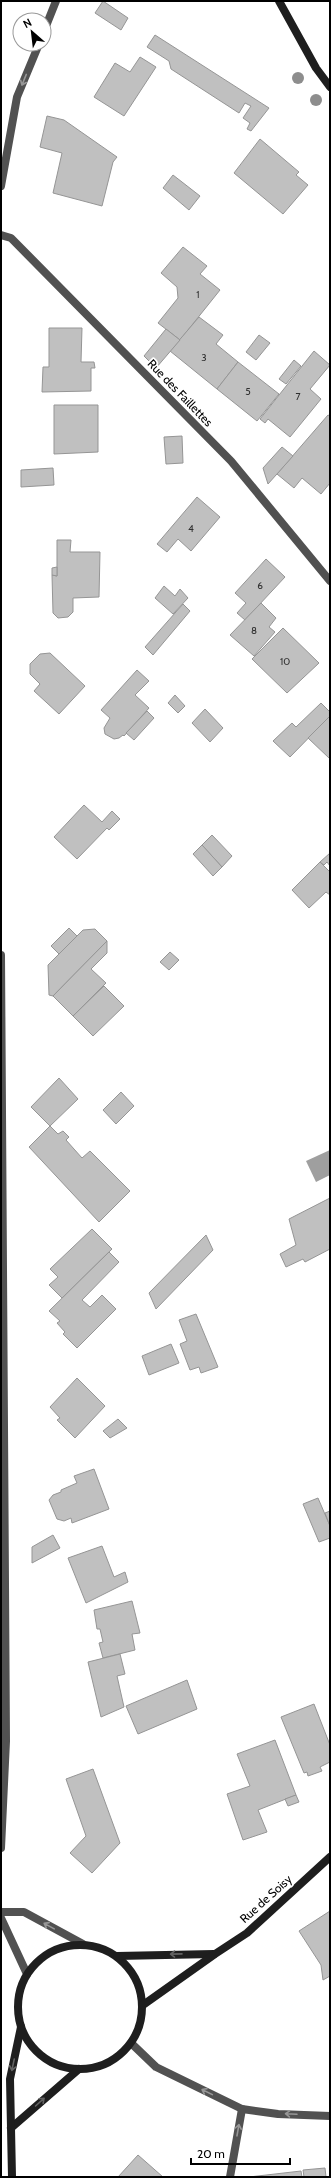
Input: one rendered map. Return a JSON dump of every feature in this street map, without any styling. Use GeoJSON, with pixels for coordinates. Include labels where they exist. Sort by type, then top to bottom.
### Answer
{"type":"FeatureCollection","features":[{"type":"Feature","properties":{"kind":"main road"},"geometry":{"type":"LineString","coordinates":[[279,1],[316,68],[330,88]]}},
{"type":"Feature","properties":{"kind":"main road","name":"Rue de Soisy"},"geometry":{"type":"LineString","coordinates":[[143,2005],[247,1933],[330,1857]]}},
{"type":"Feature","properties":{"kind":"main road"},"geometry":{"type":"LineString","coordinates":[[83,1944],[101,1948],[117,1956],[131,1970],[139,1986],[143,2005],[140,2025],[131,2043],[116,2058],[99,2066],[79,2069],[60,2066],[43,2057],[30,2043],[21,2027],[18,2009],[19,1997],[27,1974],[37,1961],[51,1952],[66,1946],[83,1944]]}},
{"type":"Feature","properties":{"kind":"main road"},"geometry":{"type":"LineString","coordinates":[[117,1956],[215,1954]]}},
{"type":"Feature","properties":{"kind":"main road"},"geometry":{"type":"LineString","coordinates":[[12,2177],[10,2079],[21,2027]]}},
{"type":"Feature","properties":{"kind":"main road"},"geometry":{"type":"LineString","coordinates":[[10,2128],[79,2069]]}},
{"type":"Feature","properties":{"kind":"street"},"geometry":{"type":"LineString","coordinates":[[52,12],[56,1]]}},
{"type":"Feature","properties":{"kind":"street"},"geometry":{"type":"LineString","coordinates":[[1,186],[17,97],[36,52]]}},
{"type":"Feature","properties":{"kind":"street","name":"Rue des Faillettes"},"geometry":{"type":"LineString","coordinates":[[1,235],[11,238],[231,462],[330,581]]}},
{"type":"Feature","properties":{"kind":"street"},"geometry":{"type":"LineString","coordinates":[[1,955],[6,1741],[1,1848]]}},
{"type":"Feature","properties":{"kind":"street"},"geometry":{"type":"LineString","coordinates":[[1,1912],[24,1912],[83,1944]]}},
{"type":"Feature","properties":{"kind":"street"},"geometry":{"type":"LineString","coordinates":[[1,1918],[27,1974]]}},
{"type":"Feature","properties":{"kind":"street"},"geometry":{"type":"LineString","coordinates":[[131,2043],[156,2067],[242,2109],[278,2114],[330,2116]]}},
{"type":"Feature","properties":{"kind":"street"},"geometry":{"type":"LineString","coordinates":[[230,2177],[242,2109]]}},
{"type":"Feature","properties":{"kind":"shaded area"},"geometry":{"type":"Polygon","coordinates":[[[330,1150],[330,1175],[316,1182],[306,1161],[330,1150]]]}},
{"type":"Feature","properties":{"kind":"building"},"geometry":{"type":"Polygon","coordinates":[[[103,1],[128,18],[121,30],[95,13],[103,1]]]}},
{"type":"Feature","properties":{"kind":"building"},"geometry":{"type":"Polygon","coordinates":[[[155,35],[269,108],[251,131],[247,129],[250,123],[243,118],[251,106],[245,103],[239,113],[171,69],[169,61],[147,47],[155,35]]]}},
{"type":"Feature","properties":{"kind":"building"},"geometry":{"type":"Polygon","coordinates":[[[140,57],[156,67],[124,116],[94,97],[115,63],[130,72],[140,57]]]}},
{"type":"Feature","properties":{"kind":"building"},"geometry":{"type":"Polygon","coordinates":[[[47,116],[64,120],[117,157],[113,162],[102,206],[53,193],[62,153],[40,147],[47,116]]]}},
{"type":"Feature","properties":{"kind":"building"},"geometry":{"type":"Polygon","coordinates":[[[260,139],[299,172],[296,175],[308,185],[283,214],[234,173],[260,139]]]}},
{"type":"Feature","properties":{"kind":"building"},"geometry":{"type":"Polygon","coordinates":[[[173,175],[200,196],[189,210],[163,188],[173,175]]]}},
{"type":"Feature","properties":{"kind":"building"},"geometry":{"type":"Polygon","coordinates":[[[183,247],[207,266],[200,274],[220,290],[180,340],[158,323],[178,298],[177,287],[161,273],[183,247]]]}},
{"type":"Feature","properties":{"kind":"building"},"geometry":{"type":"Polygon","coordinates":[[[199,317],[223,335],[216,344],[238,362],[217,389],[170,351],[199,317]]]}},
{"type":"Feature","properties":{"kind":"building"},"geometry":{"type":"Polygon","coordinates":[[[49,328],[82,328],[81,362],[94,362],[95,368],[91,368],[91,391],[42,392],[43,367],[49,367],[49,328]]]}},
{"type":"Feature","properties":{"kind":"building"},"geometry":{"type":"Polygon","coordinates":[[[166,329],[180,340],[156,368],[144,356],[166,329]]]}},
{"type":"Feature","properties":{"kind":"building"},"geometry":{"type":"Polygon","coordinates":[[[259,335],[270,343],[256,360],[246,352],[259,335]]]}},
{"type":"Feature","properties":{"kind":"building"},"geometry":{"type":"Polygon","coordinates":[[[314,351],[330,365],[310,389],[321,399],[290,437],[268,419],[265,423],[260,419],[314,351]]]}},
{"type":"Feature","properties":{"kind":"building"},"geometry":{"type":"Polygon","coordinates":[[[294,360],[301,366],[286,384],[279,379],[294,360]]]}},
{"type":"Feature","properties":{"kind":"building"},"geometry":{"type":"Polygon","coordinates":[[[238,362],[279,394],[257,421],[217,389],[238,362]]]}},
{"type":"Feature","properties":{"kind":"building"},"geometry":{"type":"Polygon","coordinates":[[[54,405],[98,405],[98,452],[54,454],[54,405]]]}},
{"type":"Feature","properties":{"kind":"building"},"geometry":{"type":"Polygon","coordinates":[[[328,415],[330,416],[330,483],[321,494],[302,478],[294,488],[277,474],[328,415]]]}},
{"type":"Feature","properties":{"kind":"building"},"geometry":{"type":"Polygon","coordinates":[[[182,436],[183,463],[166,464],[164,437],[182,436]]]}},
{"type":"Feature","properties":{"kind":"building"},"geometry":{"type":"Polygon","coordinates":[[[282,447],[293,456],[268,484],[263,468],[282,447]]]}},
{"type":"Feature","properties":{"kind":"building"},"geometry":{"type":"Polygon","coordinates":[[[53,468],[54,485],[21,487],[21,470],[53,468]]]}},
{"type":"Feature","properties":{"kind":"building"},"geometry":{"type":"Polygon","coordinates":[[[197,497],[220,517],[191,551],[178,539],[167,552],[157,544],[197,497]]]}},
{"type":"Feature","properties":{"kind":"building"},"geometry":{"type":"Polygon","coordinates":[[[57,540],[71,540],[70,552],[100,552],[99,597],[73,598],[73,612],[68,617],[58,618],[53,613],[52,575],[57,576],[57,540]]]}},
{"type":"Feature","properties":{"kind":"building"},"geometry":{"type":"Polygon","coordinates":[[[266,559],[285,577],[245,620],[237,613],[246,603],[235,593],[266,559]]]}},
{"type":"Feature","properties":{"kind":"building"},"geometry":{"type":"Polygon","coordinates":[[[57,567],[57,576],[52,575],[52,568],[57,567]]]}},
{"type":"Feature","properties":{"kind":"building"},"geometry":{"type":"Polygon","coordinates":[[[164,586],[175,596],[180,589],[188,598],[173,614],[155,598],[164,586]]]}},
{"type":"Feature","properties":{"kind":"building"},"geometry":{"type":"Polygon","coordinates":[[[261,603],[276,618],[269,627],[275,632],[254,656],[230,635],[261,603]]]}},
{"type":"Feature","properties":{"kind":"building"},"geometry":{"type":"Polygon","coordinates":[[[183,604],[190,611],[153,655],[145,647],[183,604]]]}},
{"type":"Feature","properties":{"kind":"building"},"geometry":{"type":"Polygon","coordinates":[[[283,628],[319,663],[287,693],[252,659],[283,628]]]}},
{"type":"Feature","properties":{"kind":"building"},"geometry":{"type":"Polygon","coordinates":[[[50,653],[85,686],[59,714],[34,691],[40,684],[30,674],[30,664],[40,654],[50,653]]]}},
{"type":"Feature","properties":{"kind":"building"},"geometry":{"type":"Polygon","coordinates":[[[137,670],[149,681],[135,695],[149,708],[124,736],[123,735],[114,739],[105,734],[104,728],[110,718],[101,710],[137,670]]]}},
{"type":"Feature","properties":{"kind":"building"},"geometry":{"type":"Polygon","coordinates":[[[175,695],[185,706],[178,713],[168,703],[175,695]]]}},
{"type":"Feature","properties":{"kind":"building"},"geometry":{"type":"Polygon","coordinates":[[[321,703],[330,712],[330,716],[290,757],[273,741],[292,723],[296,727],[321,703]]]}},
{"type":"Feature","properties":{"kind":"building"},"geometry":{"type":"Polygon","coordinates":[[[205,709],[223,728],[210,742],[192,723],[205,709]]]}},
{"type":"Feature","properties":{"kind":"building"},"geometry":{"type":"Polygon","coordinates":[[[147,711],[154,718],[134,740],[126,733],[147,711]]]}},
{"type":"Feature","properties":{"kind":"building"},"geometry":{"type":"Polygon","coordinates":[[[330,716],[330,757],[329,758],[308,738],[330,716]]]}},
{"type":"Feature","properties":{"kind":"building"},"geometry":{"type":"Polygon","coordinates":[[[84,805],[102,822],[112,811],[120,819],[109,830],[107,828],[77,859],[54,837],[84,805]]]}},
{"type":"Feature","properties":{"kind":"building"},"geometry":{"type":"Polygon","coordinates":[[[212,835],[232,856],[222,867],[202,845],[212,835]]]}},
{"type":"Feature","properties":{"kind":"building"},"geometry":{"type":"Polygon","coordinates":[[[202,845],[222,867],[213,876],[193,854],[202,845]]]}},
{"type":"Feature","properties":{"kind":"building"},"geometry":{"type":"Polygon","coordinates":[[[330,853],[330,866],[327,862],[324,865],[320,862],[330,853]]]}},
{"type":"Feature","properties":{"kind":"building"},"geometry":{"type":"Polygon","coordinates":[[[320,862],[330,872],[330,895],[326,892],[309,908],[292,890],[320,862]]]}},
{"type":"Feature","properties":{"kind":"building"},"geometry":{"type":"Polygon","coordinates":[[[69,928],[77,936],[59,954],[51,946],[69,928]]]}},
{"type":"Feature","properties":{"kind":"building"},"geometry":{"type":"Polygon","coordinates":[[[95,929],[107,941],[53,996],[49,995],[48,965],[83,930],[95,929]]]}},
{"type":"Feature","properties":{"kind":"building"},"geometry":{"type":"Polygon","coordinates":[[[107,941],[107,953],[91,969],[106,983],[73,1016],[53,996],[107,941]]]}},
{"type":"Feature","properties":{"kind":"building"},"geometry":{"type":"Polygon","coordinates":[[[170,952],[179,960],[169,970],[160,962],[170,952]]]}},
{"type":"Feature","properties":{"kind":"building"},"geometry":{"type":"Polygon","coordinates":[[[104,986],[124,1006],[93,1036],[73,1016],[104,986]]]}},
{"type":"Feature","properties":{"kind":"building"},"geometry":{"type":"Polygon","coordinates":[[[59,1078],[78,1099],[50,1126],[31,1107],[59,1078]]]}},
{"type":"Feature","properties":{"kind":"building"},"geometry":{"type":"Polygon","coordinates":[[[121,1092],[134,1106],[116,1124],[103,1110],[121,1092]]]}},
{"type":"Feature","properties":{"kind":"building"},"geometry":{"type":"Polygon","coordinates":[[[50,1126],[58,1134],[63,1131],[69,1137],[66,1140],[82,1158],[90,1151],[130,1191],[99,1222],[29,1147],[50,1126]]]}},
{"type":"Feature","properties":{"kind":"building"},"geometry":{"type":"Polygon","coordinates":[[[330,1198],[330,1249],[305,1262],[303,1259],[286,1267],[280,1254],[296,1245],[289,1219],[330,1198]]]}},
{"type":"Feature","properties":{"kind":"building"},"geometry":{"type":"Polygon","coordinates":[[[92,1229],[112,1249],[62,1298],[49,1285],[58,1277],[50,1269],[92,1229]]]}},
{"type":"Feature","properties":{"kind":"building"},"geometry":{"type":"Polygon","coordinates":[[[206,1235],[213,1250],[156,1309],[149,1293],[206,1235]]]}},
{"type":"Feature","properties":{"kind":"building"},"geometry":{"type":"Polygon","coordinates":[[[109,1252],[119,1262],[82,1300],[90,1307],[102,1295],[116,1309],[77,1348],[63,1334],[65,1332],[57,1323],[60,1321],[49,1311],[109,1252]]]}},
{"type":"Feature","properties":{"kind":"building"},"geometry":{"type":"Polygon","coordinates":[[[196,1314],[218,1367],[201,1373],[199,1367],[190,1370],[180,1344],[187,1341],[179,1320],[196,1314]]]}},
{"type":"Feature","properties":{"kind":"building"},"geometry":{"type":"Polygon","coordinates":[[[171,1344],[179,1363],[149,1375],[142,1356],[171,1344]]]}},
{"type":"Feature","properties":{"kind":"building"},"geometry":{"type":"Polygon","coordinates":[[[77,1378],[105,1406],[75,1438],[57,1420],[60,1418],[50,1407],[77,1378]]]}},
{"type":"Feature","properties":{"kind":"building"},"geometry":{"type":"Polygon","coordinates":[[[118,1419],[127,1428],[110,1438],[103,1431],[118,1419]]]}},
{"type":"Feature","properties":{"kind":"building"},"geometry":{"type":"Polygon","coordinates":[[[94,1469],[109,1509],[72,1523],[71,1518],[64,1521],[57,1519],[49,1500],[53,1495],[61,1492],[61,1490],[77,1483],[74,1476],[94,1469]]]}},
{"type":"Feature","properties":{"kind":"building"},"geometry":{"type":"Polygon","coordinates":[[[318,1498],[330,1526],[330,1538],[319,1542],[303,1504],[318,1498]]]}},
{"type":"Feature","properties":{"kind":"building"},"geometry":{"type":"Polygon","coordinates":[[[330,1511],[330,1526],[325,1513],[330,1511]]]}},
{"type":"Feature","properties":{"kind":"building"},"geometry":{"type":"Polygon","coordinates":[[[53,1535],[60,1548],[32,1563],[32,1547],[53,1535]]]}},
{"type":"Feature","properties":{"kind":"building"},"geometry":{"type":"Polygon","coordinates":[[[102,1546],[114,1577],[125,1572],[128,1582],[86,1603],[68,1558],[102,1546]]]}},
{"type":"Feature","properties":{"kind":"building"},"geometry":{"type":"Polygon","coordinates":[[[132,1601],[140,1633],[132,1634],[135,1650],[103,1658],[99,1643],[103,1642],[100,1629],[97,1629],[94,1610],[132,1601]]]}},
{"type":"Feature","properties":{"kind":"building"},"geometry":{"type":"Polygon","coordinates":[[[120,1654],[125,1674],[117,1676],[124,1707],[101,1717],[88,1662],[120,1654]]]}},
{"type":"Feature","properties":{"kind":"building"},"geometry":{"type":"Polygon","coordinates":[[[187,1680],[197,1709],[138,1734],[126,1706],[187,1680]]]}},
{"type":"Feature","properties":{"kind":"building"},"geometry":{"type":"Polygon","coordinates":[[[314,1704],[330,1745],[330,1762],[320,1767],[322,1771],[308,1776],[307,1772],[304,1773],[281,1717],[314,1704]]]}},
{"type":"Feature","properties":{"kind":"building"},"geometry":{"type":"Polygon","coordinates":[[[275,1740],[296,1795],[258,1810],[267,1832],[243,1840],[227,1794],[250,1786],[237,1754],[275,1740]]]}},
{"type":"Feature","properties":{"kind":"building"},"geometry":{"type":"Polygon","coordinates":[[[93,1769],[120,1843],[92,1873],[70,1853],[86,1836],[66,1779],[93,1769]]]}},
{"type":"Feature","properties":{"kind":"building"},"geometry":{"type":"Polygon","coordinates":[[[296,1795],[299,1802],[288,1806],[285,1799],[296,1795]]]}},
{"type":"Feature","properties":{"kind":"building"},"geometry":{"type":"Polygon","coordinates":[[[330,1911],[330,1976],[323,1980],[321,1965],[299,1931],[330,1911]]]}},
{"type":"Feature","properties":{"kind":"building"},"geometry":{"type":"Polygon","coordinates":[[[138,2155],[163,2177],[118,2177],[138,2155]]]}},
{"type":"Feature","properties":{"kind":"building"},"geometry":{"type":"Polygon","coordinates":[[[325,2168],[326,2177],[304,2177],[303,2170],[325,2168]]]}},
{"type":"Feature","properties":{"kind":"building"},"geometry":{"type":"Polygon","coordinates":[[[301,2171],[302,2177],[249,2177],[301,2171]]]}}]}
